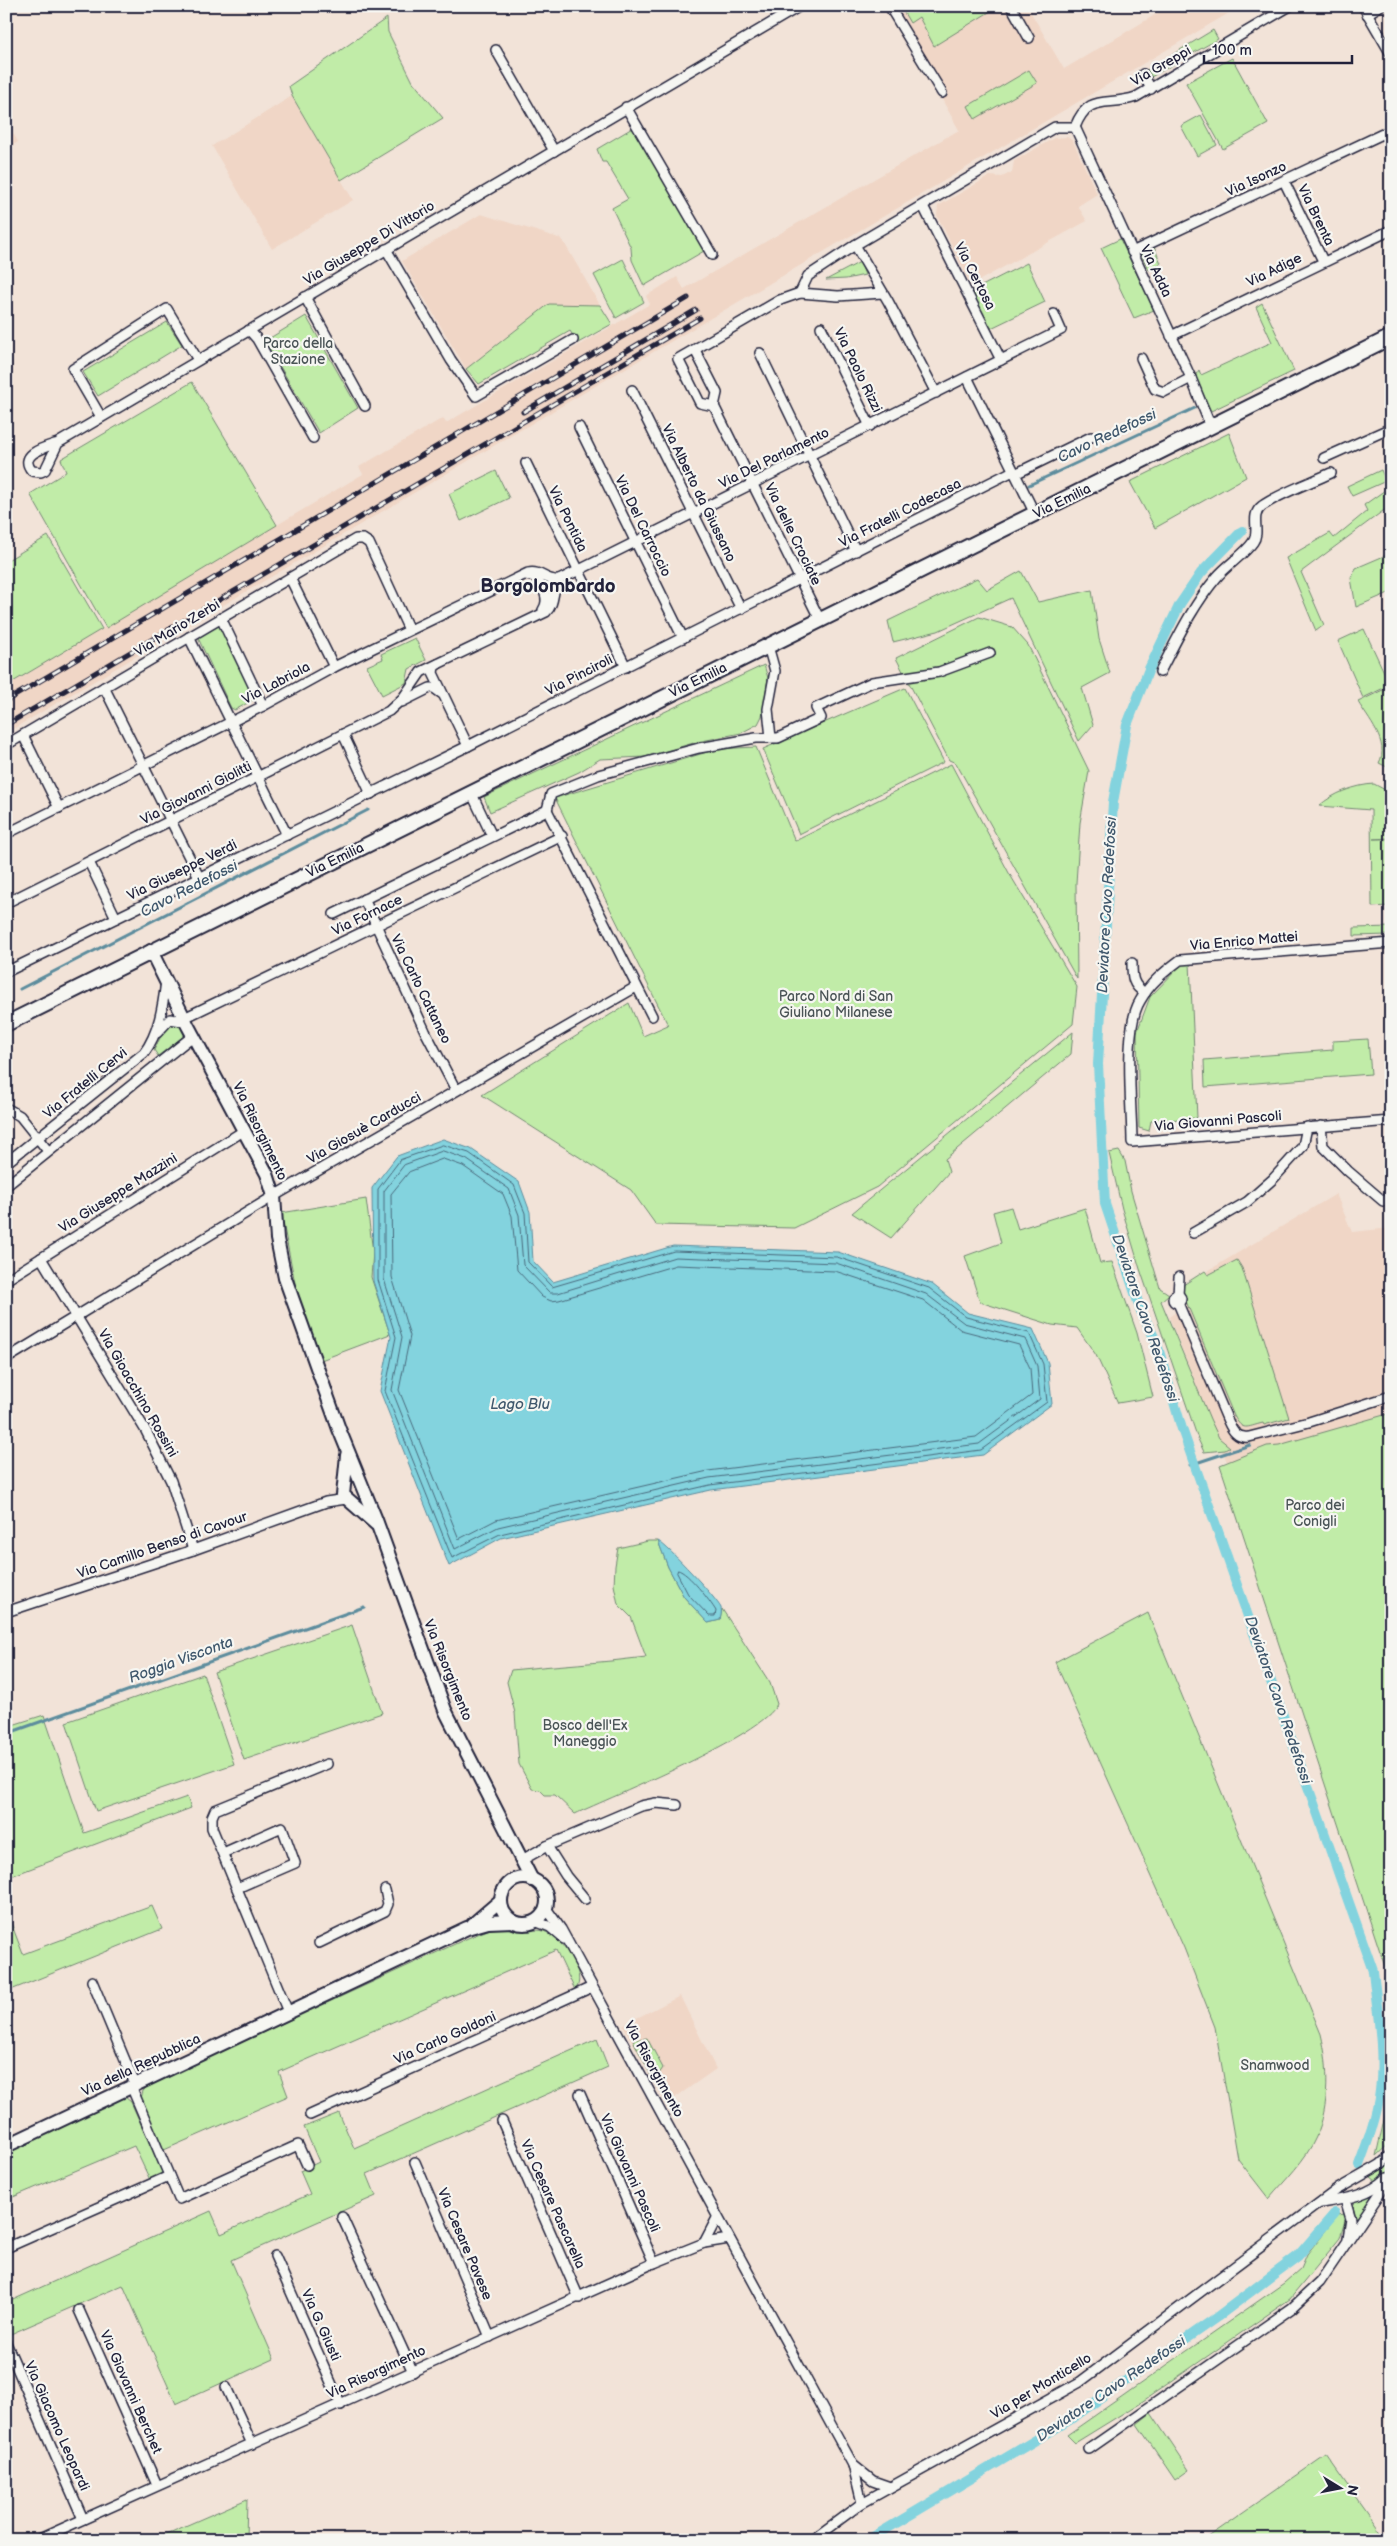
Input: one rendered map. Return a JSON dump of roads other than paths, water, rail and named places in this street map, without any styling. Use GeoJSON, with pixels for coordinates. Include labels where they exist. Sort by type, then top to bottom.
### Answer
{"type":"FeatureCollection","features":[{"type":"Feature","properties":{"kind":"main road","name":"Via Emilia"},"geometry":{"type":"LineString","coordinates":[[6,1024],[1391,337]]}},
{"type":"Feature","properties":{"kind":"street","name":"Via Giuseppe Di Vittorio"},"geometry":{"type":"LineString","coordinates":[[58,443],[800,6]]}},
{"type":"Feature","properties":{"kind":"street"},"geometry":{"type":"LineString","coordinates":[[889,6],[942,94]]}},
{"type":"Feature","properties":{"kind":"street"},"geometry":{"type":"LineString","coordinates":[[1011,6],[1029,38]]}},
{"type":"Feature","properties":{"kind":"street","name":"Via Greppi"},"geometry":{"type":"LineString","coordinates":[[1076,127],[1085,108],[1098,102],[1123,102],[1151,89],[1290,6]]}},
{"type":"Feature","properties":{"kind":"street"},"geometry":{"type":"LineString","coordinates":[[1380,6],[1365,10],[1391,54]]}},
{"type":"Feature","properties":{"kind":"street"},"geometry":{"type":"LineString","coordinates":[[496,50],[554,151]]}},
{"type":"Feature","properties":{"kind":"street"},"geometry":{"type":"LineString","coordinates":[[1142,74],[1151,89]]}},
{"type":"Feature","properties":{"kind":"street"},"geometry":{"type":"LineString","coordinates":[[626,107],[712,255]]}},
{"type":"Feature","properties":{"kind":"street"},"geometry":{"type":"LineString","coordinates":[[800,294],[808,276],[855,245],[1055,127],[1076,127]]}},
{"type":"Feature","properties":{"kind":"street","name":"Via Adda"},"geometry":{"type":"LineString","coordinates":[[1076,127],[1191,378],[1211,427]]}},
{"type":"Feature","properties":{"kind":"street","name":"Via Isonzo"},"geometry":{"type":"LineString","coordinates":[[1132,252],[1391,130]]}},
{"type":"Feature","properties":{"kind":"street","name":"Via Brenta"},"geometry":{"type":"LineString","coordinates":[[1284,181],[1323,261]]}},
{"type":"Feature","properties":{"kind":"street","name":"Via Certosa"},"geometry":{"type":"LineString","coordinates":[[923,206],[1000,360]]}},
{"type":"Feature","properties":{"kind":"street","name":"Via Adige"},"geometry":{"type":"LineString","coordinates":[[1171,336],[1323,261],[1391,230]]}},
{"type":"Feature","properties":{"kind":"street"},"geometry":{"type":"LineString","coordinates":[[855,245],[888,301],[936,393]]}},
{"type":"Feature","properties":{"kind":"street"},"geometry":{"type":"LineString","coordinates":[[386,249],[451,360],[476,396],[573,340]]}},
{"type":"Feature","properties":{"kind":"street"},"geometry":{"type":"LineString","coordinates":[[695,350],[717,394],[714,406],[700,403],[678,359],[780,300],[800,294],[838,296],[882,293]]}},
{"type":"Feature","properties":{"kind":"street"},"geometry":{"type":"LineString","coordinates":[[305,297],[365,406]]}},
{"type":"Feature","properties":{"kind":"street"},"geometry":{"type":"LineString","coordinates":[[101,417],[72,369],[167,309],[198,360]]}},
{"type":"Feature","properties":{"kind":"street","name":"Via Del Parlamento"},"geometry":{"type":"LineString","coordinates":[[559,580],[1061,330],[1054,314]]}},
{"type":"Feature","properties":{"kind":"street","name":"Via Paolo Rizzi"},"geometry":{"type":"LineString","coordinates":[[821,327],[870,426]]}},
{"type":"Feature","properties":{"kind":"street"},"geometry":{"type":"LineString","coordinates":[[249,330],[257,339],[313,438]]}},
{"type":"Feature","properties":{"kind":"street"},"geometry":{"type":"LineString","coordinates":[[760,354],[856,551]]}},
{"type":"Feature","properties":{"kind":"street"},"geometry":{"type":"LineString","coordinates":[[1142,358],[1155,389],[1164,392],[1191,378]]}},
{"type":"Feature","properties":{"kind":"street"},"geometry":{"type":"LineString","coordinates":[[967,377],[1035,514]]}},
{"type":"Feature","properties":{"kind":"street","name":"Via Alberto da Giussano"},"geometry":{"type":"LineString","coordinates":[[632,390],[741,609]]}},
{"type":"Feature","properties":{"kind":"street","name":"Via delle Crociate"},"geometry":{"type":"LineString","coordinates":[[714,406],[820,620]]}},
{"type":"Feature","properties":{"kind":"street","name":"Via Del Carroccio"},"geometry":{"type":"LineString","coordinates":[[579,427],[683,638]]}},
{"type":"Feature","properties":{"kind":"street"},"geometry":{"type":"LineString","coordinates":[[1324,458],[1391,428]]}},
{"type":"Feature","properties":{"kind":"street","name":"Via Fratelli Codecasa"},"geometry":{"type":"LineString","coordinates":[[799,580],[1014,473],[1091,437]]}},
{"type":"Feature","properties":{"kind":"street","name":"Via Pontida"},"geometry":{"type":"LineString","coordinates":[[526,463],[626,667]]}},
{"type":"Feature","properties":{"kind":"street"},"geometry":{"type":"LineString","coordinates":[[1160,672],[1184,624],[1205,591],[1234,559],[1253,543],[1256,533],[1256,514],[1267,503],[1331,473]]}},
{"type":"Feature","properties":{"kind":"street","name":"Via Mario Zerbi"},"geometry":{"type":"LineString","coordinates":[[6,745],[354,540],[363,539],[370,546],[409,630]]}},
{"type":"Feature","properties":{"kind":"street","name":"Via Labriola"},"geometry":{"type":"LineString","coordinates":[[6,834],[263,706],[334,667],[522,576],[533,572],[550,580],[559,580]]}},
{"type":"Feature","properties":{"kind":"street"},"geometry":{"type":"LineString","coordinates":[[522,576],[535,577],[546,598],[546,605],[538,615]]}},
{"type":"Feature","properties":{"kind":"street"},"geometry":{"type":"LineString","coordinates":[[290,578],[334,667]]}},
{"type":"Feature","properties":{"kind":"street"},"geometry":{"type":"LineString","coordinates":[[397,705],[421,672],[550,608],[554,588],[559,580]]}},
{"type":"Feature","properties":{"kind":"street","name":"Via Pinciroli"},"geometry":{"type":"LineString","coordinates":[[370,794],[799,580]]}},
{"type":"Feature","properties":{"kind":"street"},"geometry":{"type":"LineString","coordinates":[[221,618],[263,706]]}},
{"type":"Feature","properties":{"kind":"street"},"geometry":{"type":"LineString","coordinates":[[189,637],[287,835]]}},
{"type":"Feature","properties":{"kind":"street"},"geometry":{"type":"LineString","coordinates":[[768,646],[775,671],[768,709],[771,738]]}},
{"type":"Feature","properties":{"kind":"street"},"geometry":{"type":"LineString","coordinates":[[652,1016],[562,836],[547,810],[551,794],[558,789],[598,775],[699,748],[756,738],[778,738],[821,718],[816,708],[872,682],[939,672],[990,653]]}},
{"type":"Feature","properties":{"kind":"street"},"geometry":{"type":"LineString","coordinates":[[441,662],[433,670],[441,693],[468,746]]}},
{"type":"Feature","properties":{"kind":"street"},"geometry":{"type":"LineString","coordinates":[[104,687],[199,878]]}},
{"type":"Feature","properties":{"kind":"street","name":"Via Giovanni Giolitti"},"geometry":{"type":"LineString","coordinates":[[6,903],[389,712],[397,705],[430,688],[436,689],[441,693]]}},
{"type":"Feature","properties":{"kind":"street"},"geometry":{"type":"LineString","coordinates":[[343,734],[370,794]]}},
{"type":"Feature","properties":{"kind":"street"},"geometry":{"type":"LineString","coordinates":[[23,735],[58,808]]}},
{"type":"Feature","properties":{"kind":"street"},"geometry":{"type":"LineString","coordinates":[[471,792],[492,836]]}},
{"type":"Feature","properties":{"kind":"street","name":"Via Giuseppe Verdi"},"geometry":{"type":"LineString","coordinates":[[6,972],[370,794]]}},
{"type":"Feature","properties":{"kind":"street"},"geometry":{"type":"LineString","coordinates":[[334,914],[547,810]]}},
{"type":"Feature","properties":{"kind":"street","name":"Via Fornace"},"geometry":{"type":"LineString","coordinates":[[189,1026],[376,927],[562,836]]}},
{"type":"Feature","properties":{"kind":"street"},"geometry":{"type":"LineString","coordinates":[[89,862],[116,918]]}},
{"type":"Feature","properties":{"kind":"street","name":"Via Carlo Cattaneo"},"geometry":{"type":"LineString","coordinates":[[364,899],[425,1031],[456,1090]]}},
{"type":"Feature","properties":{"kind":"street","name":"Via Enrico Mattei"},"geometry":{"type":"LineString","coordinates":[[1132,1142],[1130,1029],[1139,1002],[1158,977],[1180,960],[1391,943]]}},
{"type":"Feature","properties":{"kind":"street","name":"Via Risorgimento"},"geometry":{"type":"LineString","coordinates":[[151,951],[268,1174],[274,1196],[279,1252],[285,1278],[445,1710],[532,1880]]}},
{"type":"Feature","properties":{"kind":"street"},"geometry":{"type":"LineString","coordinates":[[1132,963],[1132,979],[1137,988],[1145,994]]}},
{"type":"Feature","properties":{"kind":"street","name":"Via Fratelli Cervi"},"geometry":{"type":"LineString","coordinates":[[6,1163],[144,1053],[152,1039],[161,1012],[166,981]]}},
{"type":"Feature","properties":{"kind":"street","name":"Via Giosuè Carducci"},"geometry":{"type":"LineString","coordinates":[[6,1359],[274,1196],[636,987]]}},
{"type":"Feature","properties":{"kind":"street"},"geometry":{"type":"LineString","coordinates":[[6,1186],[189,1026],[182,1020],[170,1019],[152,1039]]}},
{"type":"Feature","properties":{"kind":"street"},"geometry":{"type":"LineString","coordinates":[[6,1108],[20,1116],[48,1151]]}},
{"type":"Feature","properties":{"kind":"street","name":"Via Giovanni Pascoli"},"geometry":{"type":"LineString","coordinates":[[1132,1142],[1391,1121]]}},
{"type":"Feature","properties":{"kind":"street"},"geometry":{"type":"LineString","coordinates":[[1321,1126],[1323,1146],[1348,1171],[1383,1201],[1391,1200]]}},
{"type":"Feature","properties":{"kind":"street"},"geometry":{"type":"LineString","coordinates":[[1193,1233],[1247,1202],[1273,1179],[1304,1146],[1307,1127]]}},
{"type":"Feature","properties":{"kind":"street","name":"Via Giuseppe Mazzini"},"geometry":{"type":"LineString","coordinates":[[6,1280],[245,1130]]}},
{"type":"Feature","properties":{"kind":"street","name":"Via Gioacchino Rossini"},"geometry":{"type":"LineString","coordinates":[[41,1258],[137,1416],[171,1481],[193,1550]]}},
{"type":"Feature","properties":{"kind":"street"},"geometry":{"type":"LineString","coordinates":[[1179,1277],[1178,1299],[1232,1431],[1240,1436],[1249,1437],[1309,1422],[1391,1396]]}},
{"type":"Feature","properties":{"kind":"street","name":"Via Risorgimento"},"geometry":{"type":"LineString","coordinates":[[348,1450],[346,1495],[376,1525]]}},
{"type":"Feature","properties":{"kind":"street"},"geometry":{"type":"LineString","coordinates":[[354,1481],[363,1487],[361,1500],[346,1495],[354,1481]]}},
{"type":"Feature","properties":{"kind":"street","name":"Via Camillo Benso di Cavour"},"geometry":{"type":"LineString","coordinates":[[6,1612],[193,1550],[346,1495]]}},
{"type":"Feature","properties":{"kind":"street"},"geometry":{"type":"LineString","coordinates":[[288,2012],[212,1828],[212,1817],[215,1810],[327,1764]]}},
{"type":"Feature","properties":{"kind":"street"},"geometry":{"type":"LineString","coordinates":[[522,1860],[547,1846],[640,1806],[656,1803],[677,1805]]}},
{"type":"Feature","properties":{"kind":"street"},"geometry":{"type":"LineString","coordinates":[[223,1853],[282,1826],[295,1863],[237,1888]]}},
{"type":"Feature","properties":{"kind":"street"},"geometry":{"type":"LineString","coordinates":[[547,1846],[563,1872],[585,1899]]}},
{"type":"Feature","properties":{"kind":"street","name":"Via Risorgimento"},"geometry":{"type":"LineString","coordinates":[[512,1882],[516,1868],[515,1849]]}},
{"type":"Feature","properties":{"kind":"street"},"geometry":{"type":"LineString","coordinates":[[523,1878],[532,1880],[545,1892],[546,1908],[535,1921],[524,1924],[512,1921],[504,1912],[501,1900],[504,1889],[512,1882],[523,1878]]}},
{"type":"Feature","properties":{"kind":"street"},"geometry":{"type":"LineString","coordinates":[[319,1943],[385,1911],[388,1904],[385,1890]]}},
{"type":"Feature","properties":{"kind":"street","name":"Via della Repubblica"},"geometry":{"type":"LineString","coordinates":[[467,1928],[501,1900]]}},
{"type":"Feature","properties":{"kind":"street","name":"Via Risorgimento"},"geometry":{"type":"LineString","coordinates":[[546,1908],[560,1927],[853,2465],[862,2503]]}},
{"type":"Feature","properties":{"kind":"street","name":"Via della Repubblica"},"geometry":{"type":"LineString","coordinates":[[6,2146],[467,1928],[488,1922],[512,1921]]}},
{"type":"Feature","properties":{"kind":"street","name":"Via Risorgimento"},"geometry":{"type":"LineString","coordinates":[[535,1921],[550,1928],[566,1940]]}},
{"type":"Feature","properties":{"kind":"street"},"geometry":{"type":"LineString","coordinates":[[92,1981],[179,2198],[298,2145],[307,2165]]}},
{"type":"Feature","properties":{"kind":"street","name":"Via Carlo Goldoni"},"geometry":{"type":"LineString","coordinates":[[310,2115],[592,1987]]}},
{"type":"Feature","properties":{"kind":"street","name":"Via Giovanni Pascoli"},"geometry":{"type":"LineString","coordinates":[[580,2094],[654,2263]]}},
{"type":"Feature","properties":{"kind":"street","name":"Via Cesare Pascarella"},"geometry":{"type":"LineString","coordinates":[[502,2121],[579,2298]]}},
{"type":"Feature","properties":{"kind":"street","name":"Via per Monticello"},"geometry":{"type":"LineString","coordinates":[[812,2540],[862,2503],[1080,2382],[1338,2189],[1380,2165],[1391,2155]]}},
{"type":"Feature","properties":{"kind":"street","name":"Via Cesare Pavese"},"geometry":{"type":"LineString","coordinates":[[415,2162],[490,2337]]}},
{"type":"Feature","properties":{"kind":"street"},"geometry":{"type":"LineString","coordinates":[[6,2248],[169,2176]]}},
{"type":"Feature","properties":{"kind":"street"},"geometry":{"type":"LineString","coordinates":[[1321,2203],[1345,2199],[1369,2191],[1391,2176]]}},
{"type":"Feature","properties":{"kind":"street"},"geometry":{"type":"LineString","coordinates":[[1089,2449],[1292,2308],[1320,2282],[1391,2176]]}},
{"type":"Feature","properties":{"kind":"street"},"geometry":{"type":"LineString","coordinates":[[1347,2242],[1351,2219],[1345,2199],[1355,2180],[1366,2179],[1369,2182],[1369,2191]]}},
{"type":"Feature","properties":{"kind":"street"},"geometry":{"type":"LineString","coordinates":[[342,2217],[414,2372]]}},
{"type":"Feature","properties":{"kind":"street"},"geometry":{"type":"LineString","coordinates":[[704,2243],[717,2218]]}},
{"type":"Feature","properties":{"kind":"street","name":"Via Risorgimento"},"geometry":{"type":"LineString","coordinates":[[38,2540],[654,2263],[704,2243],[729,2239]]}},
{"type":"Feature","properties":{"kind":"street","name":"Via G. Giusti"},"geometry":{"type":"LineString","coordinates":[[275,2256],[341,2405]]}},
{"type":"Feature","properties":{"kind":"street","name":"Via Giovanni Berchet"},"geometry":{"type":"LineString","coordinates":[[79,2310],[157,2485]]}},
{"type":"Feature","properties":{"kind":"street","name":"Via Giacomo Leopardi"},"geometry":{"type":"LineString","coordinates":[[6,2344],[83,2519]]}},
{"type":"Feature","properties":{"kind":"street"},"geometry":{"type":"LineString","coordinates":[[226,2387],[252,2444]]}},
{"type":"Feature","properties":{"kind":"street","name":"Via Risorgimento"},"geometry":{"type":"LineString","coordinates":[[853,2465],[873,2481],[890,2487]]}},
{"type":"Feature","properties":{"kind":"water","name":"Lago Blu"},"geometry":{"type":"Polygon","coordinates":[[[443,1139],[471,1149],[519,1182],[530,1212],[533,1261],[553,1282],[673,1246],[838,1252],[932,1284],[968,1313],[1033,1329],[1048,1363],[1052,1404],[983,1455],[711,1490],[501,1538],[449,1566],[380,1391],[391,1337],[373,1281],[372,1188],[397,1156],[443,1139]]]}},
{"type":"Feature","properties":{"kind":"water"},"geometry":{"type":"Polygon","coordinates":[[[658,1541],[681,1562],[718,1603],[721,1608],[720,1620],[708,1623],[684,1597],[668,1567],[658,1541]]]}},
{"type":"Feature","properties":{"kind":"waterway","name":"Cavo Redefossi"},"geometry":{"type":"LineString","coordinates":[[1029,485],[1195,408]]}},
{"type":"Feature","properties":{"kind":"waterway","name":"Deviatore Cavo Redefossi"},"geometry":{"type":"LineString","coordinates":[[1242,531],[1201,573],[1180,604],[1149,669],[1127,725],[1113,802],[1098,1064],[1105,1204],[1141,1311],[1156,1341],[1182,1429],[1373,1971],[1380,2031],[1381,2076],[1379,2100],[1369,2138],[1359,2165]]}},
{"type":"Feature","properties":{"kind":"waterway","name":"Cavo Redefossi"},"geometry":{"type":"LineString","coordinates":[[20,989],[368,810]]}},
{"type":"Feature","properties":{"kind":"waterway"},"geometry":{"type":"LineString","coordinates":[[1190,1465],[1250,1445]]}},
{"type":"Feature","properties":{"kind":"waterway","name":"Roggia Visconta"},"geometry":{"type":"LineString","coordinates":[[6,1734],[364,1607]]}},
{"type":"Feature","properties":{"kind":"waterway","name":"Deviatore Cavo Redefossi"},"geometry":{"type":"LineString","coordinates":[[868,2540],[1071,2419],[1217,2317],[1298,2256],[1335,2213]]}},
{"type":"Feature","properties":{"kind":"railway"},"geometry":{"type":"LineString","coordinates":[[6,701],[688,298]]}},
{"type":"Feature","properties":{"kind":"railway"},"geometry":{"type":"LineString","coordinates":[[523,412],[696,310]]}},
{"type":"Feature","properties":{"kind":"railway"},"geometry":{"type":"LineString","coordinates":[[6,725],[700,318]]}},
{"type":"Feature","properties":{"kind":"district","name":"Borgolombardo"},"geometry":{"type":"Point","coordinates":[548,586]}},
{"type":"Feature","properties":{"kind":"park label","name":"Parco della Stazione"},"geometry":{"type":"Point","coordinates":[298,352]}},
{"type":"Feature","properties":{"kind":"park label","name":"Parco Nord di San Giuliano Milanese"},"geometry":{"type":"Point","coordinates":[836,1004]}},
{"type":"Feature","properties":{"kind":"park label","name":"Parco dei Conigli"},"geometry":{"type":"Point","coordinates":[1315,1514]}},
{"type":"Feature","properties":{"kind":"park label","name":"Bosco dell'Ex Maneggio"},"geometry":{"type":"Point","coordinates":[585,1734]}},
{"type":"Feature","properties":{"kind":"park label","name":"Snamwood"},"geometry":{"type":"Point","coordinates":[1275,2065]}}]}
